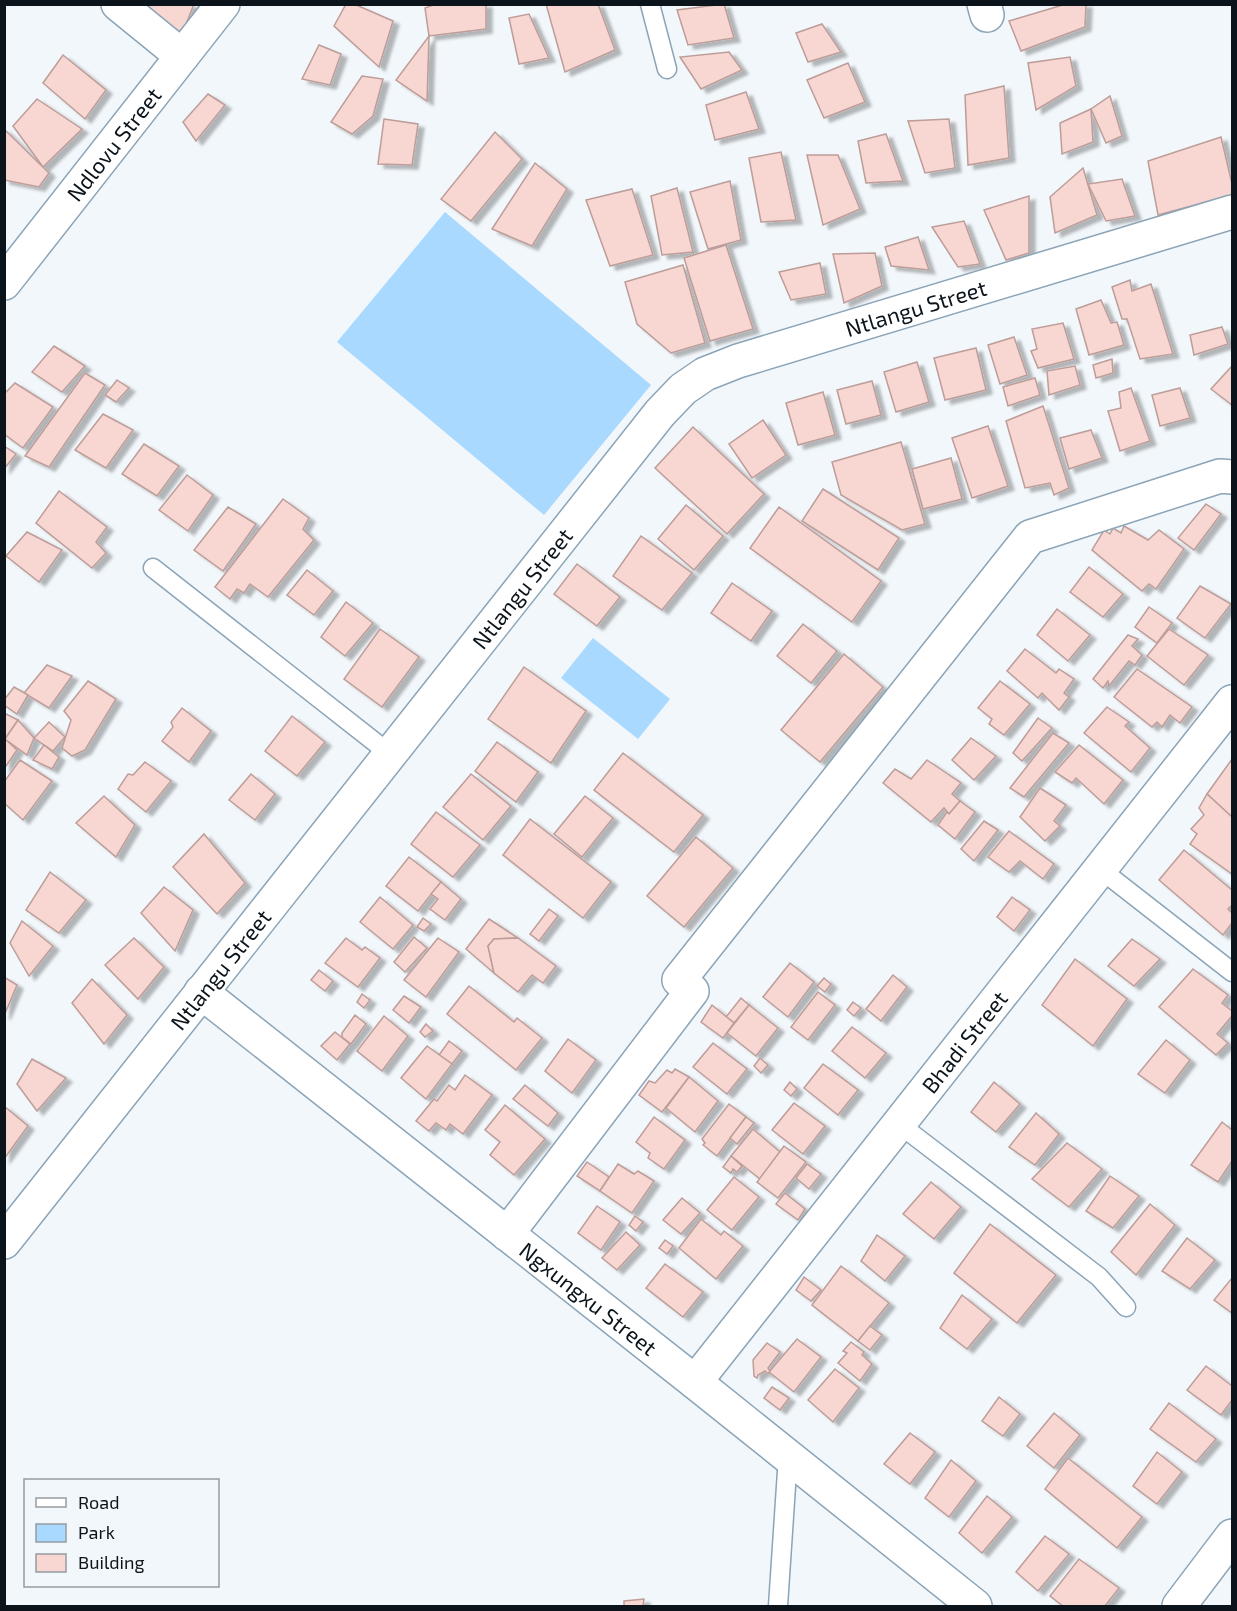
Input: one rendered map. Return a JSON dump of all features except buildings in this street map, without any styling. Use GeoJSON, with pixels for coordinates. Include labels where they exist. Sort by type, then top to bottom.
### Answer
{"type":"FeatureCollection","features":[{"type":"Feature","properties":{"kind":"street"},"geometry":{"type":"LineString","coordinates":[[117,4],[182,56]]}},
{"type":"Feature","properties":{"kind":"street","name":"Ndlovu Street"},"geometry":{"type":"LineString","coordinates":[[4,283],[223,4]]}},
{"type":"Feature","properties":{"kind":"street","name":"Ntlangu Street"},"geometry":{"type":"LineString","coordinates":[[4,1242],[660,413],[683,389],[698,379],[738,361],[1233,212]]}},
{"type":"Feature","properties":{"kind":"street"},"geometry":{"type":"LineString","coordinates":[[507,1234],[692,991],[679,980],[1030,537],[1220,476],[1233,477]]}},
{"type":"Feature","properties":{"kind":"street","name":"Bhadi Street"},"geometry":{"type":"LineString","coordinates":[[695,1382],[1233,702]]}},
{"type":"Feature","properties":{"kind":"street","name":"Ngxungxu Street"},"geometry":{"type":"LineString","coordinates":[[201,992],[975,1606]]}},
{"type":"Feature","properties":{"kind":"street"},"geometry":{"type":"LineString","coordinates":[[1179,1606],[1233,1536]]}},
{"type":"Feature","properties":{"kind":"lane"},"geometry":{"type":"LineString","coordinates":[[650,4],[667,69]]}},
{"type":"Feature","properties":{"kind":"lane"},"geometry":{"type":"LineString","coordinates":[[153,568],[390,754]]}},
{"type":"Feature","properties":{"kind":"lane"},"geometry":{"type":"LineString","coordinates":[[1100,869],[1233,972]]}},
{"type":"Feature","properties":{"kind":"lane"},"geometry":{"type":"LineString","coordinates":[[899,1124],[1099,1277],[1126,1307]]}},
{"type":"Feature","properties":{"kind":"lane"},"geometry":{"type":"LineString","coordinates":[[778,1606],[788,1456]]}},
{"type":"Feature","properties":{"kind":"green space"},"geometry":{"type":"Polygon","coordinates":[[[445,212],[651,385],[544,515],[337,342],[445,212]]]}},
{"type":"Feature","properties":{"kind":"green space"},"geometry":{"type":"Polygon","coordinates":[[[593,638],[670,699],[638,739],[561,678],[593,638]]]}}]}
